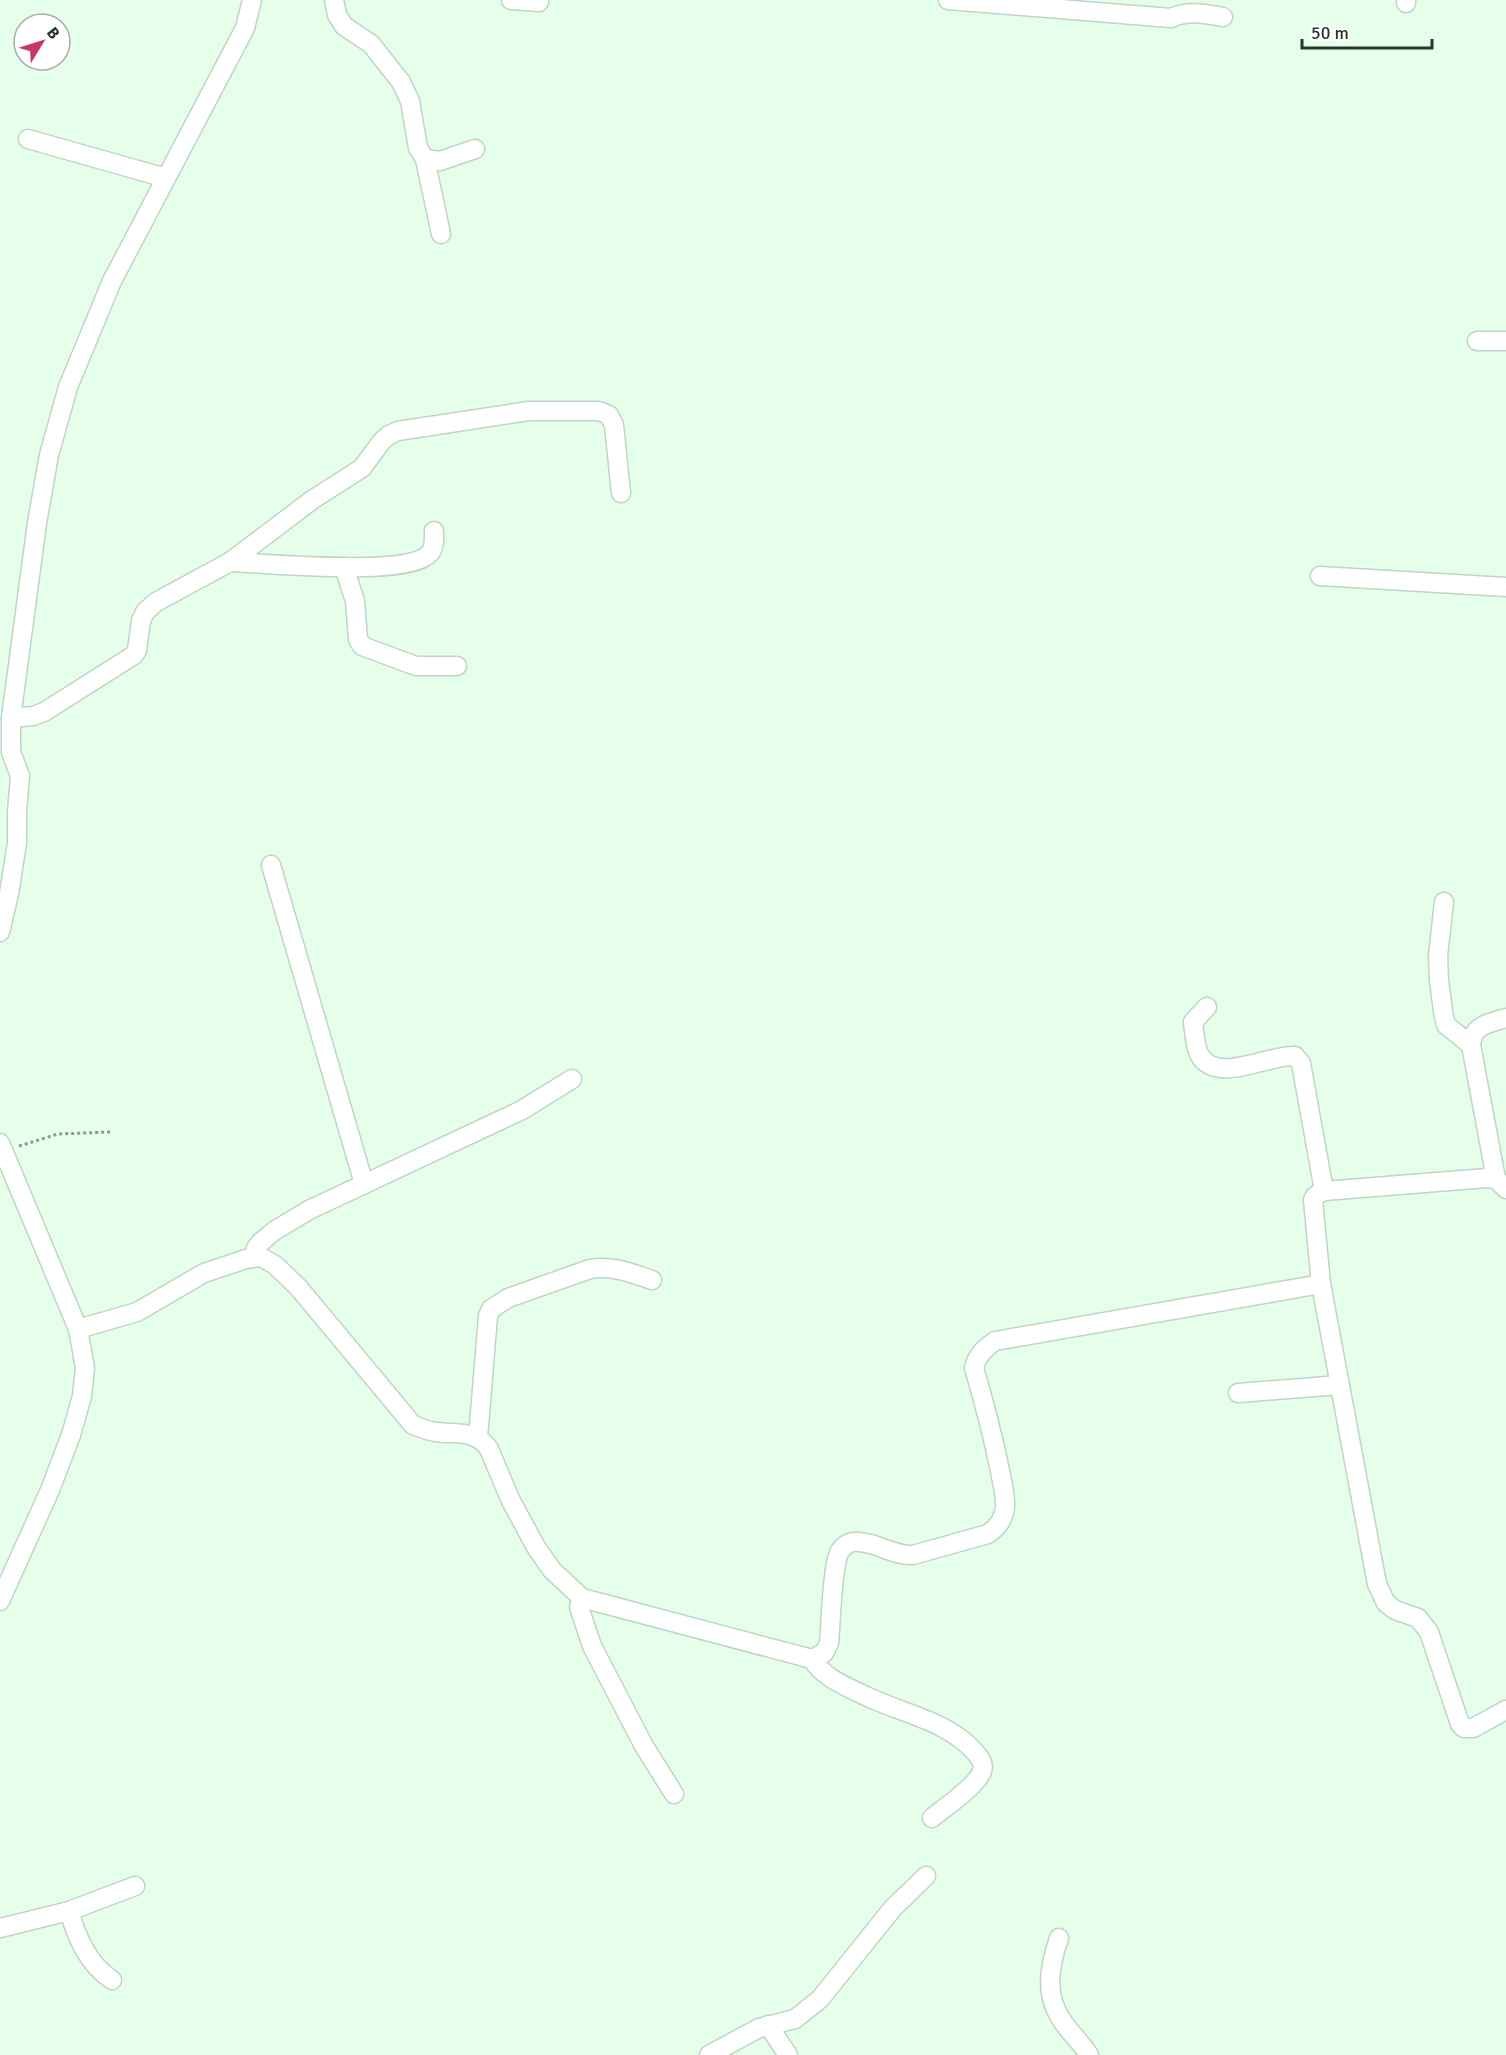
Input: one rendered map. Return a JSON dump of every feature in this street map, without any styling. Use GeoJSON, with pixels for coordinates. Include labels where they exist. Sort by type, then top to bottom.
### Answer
{"type":"FeatureCollection","features":[{"type":"Feature","properties":{"kind":"street"},"geometry":{"type":"LineString","coordinates":[[0,932],[17,843],[20,776],[11,753],[11,718],[37,523],[49,455],[68,387],[112,280],[245,28],[252,0]]}},
{"type":"Feature","properties":{"kind":"street"},"geometry":{"type":"LineString","coordinates":[[334,0],[337,15],[344,26],[371,44],[401,82],[410,101],[418,148],[425,159],[441,234]]}},
{"type":"Feature","properties":{"kind":"street"},"geometry":{"type":"LineString","coordinates":[[512,0],[539,2]]}},
{"type":"Feature","properties":{"kind":"street"},"geometry":{"type":"LineString","coordinates":[[948,0],[1171,18],[1179,13],[1190,12],[1223,16]]}},
{"type":"Feature","properties":{"kind":"street"},"geometry":{"type":"LineString","coordinates":[[28,139],[166,178]]}},
{"type":"Feature","properties":{"kind":"street"},"geometry":{"type":"LineString","coordinates":[[425,159],[440,161],[475,149]]}},
{"type":"Feature","properties":{"kind":"street"},"geometry":{"type":"LineString","coordinates":[[1477,340],[1506,341]]}},
{"type":"Feature","properties":{"kind":"street"},"geometry":{"type":"LineString","coordinates":[[11,718],[33,716],[44,712],[134,655],[137,650],[141,621],[156,602],[230,562],[312,500],[363,468],[382,441],[398,431],[529,411],[599,411],[613,419],[621,493]]}},
{"type":"Feature","properties":{"kind":"street"},"geometry":{"type":"LineString","coordinates":[[230,562],[382,567],[429,555],[433,548],[435,531]]}},
{"type":"Feature","properties":{"kind":"street"},"geometry":{"type":"LineString","coordinates":[[344,567],[355,601],[358,639],[362,646],[416,666],[457,666]]}},
{"type":"Feature","properties":{"kind":"street"},"geometry":{"type":"LineString","coordinates":[[1320,576],[1506,587]]}},
{"type":"Feature","properties":{"kind":"street"},"geometry":{"type":"LineString","coordinates":[[271,865],[364,1184]]}},
{"type":"Feature","properties":{"kind":"street"},"geometry":{"type":"LineString","coordinates":[[1444,902],[1438,956],[1443,1012],[1446,1025],[1471,1045]]}},
{"type":"Feature","properties":{"kind":"street"},"geometry":{"type":"LineString","coordinates":[[1208,1007],[1192,1022],[1199,1054],[1208,1065],[1218,1068],[1237,1067],[1286,1055],[1295,1056],[1301,1063],[1324,1191]]}},
{"type":"Feature","properties":{"kind":"street"},"geometry":{"type":"LineString","coordinates":[[1501,1184],[1471,1045],[1472,1036],[1480,1026],[1506,1018]]}},
{"type":"Feature","properties":{"kind":"street"},"geometry":{"type":"LineString","coordinates":[[254,1257],[256,1248],[274,1231],[309,1210],[522,1110],[572,1079]]}},
{"type":"Feature","properties":{"kind":"street"},"geometry":{"type":"LineString","coordinates":[[0,1601],[50,1490],[78,1413],[85,1368],[78,1329],[1,1147]]}},
{"type":"Feature","properties":{"kind":"street"},"geometry":{"type":"LineString","coordinates":[[1501,1184],[1487,1178],[1324,1191],[1313,1200],[1321,1284],[1377,1584],[1386,1603],[1395,1610],[1418,1618],[1429,1632],[1460,1724],[1464,1728],[1473,1728],[1506,1710]]}},
{"type":"Feature","properties":{"kind":"street"},"geometry":{"type":"LineString","coordinates":[[78,1329],[137,1312],[204,1273],[254,1257],[261,1257],[275,1265],[298,1287],[413,1425],[437,1432],[468,1433],[478,1437],[489,1449],[511,1501],[537,1547],[552,1570],[582,1598],[812,1659],[824,1653],[830,1643],[836,1559],[846,1545],[853,1541],[863,1542],[903,1556],[913,1555],[988,1534],[1001,1522],[1005,1509],[1005,1496],[993,1432],[974,1368],[981,1352],[995,1341],[1321,1284]]}},
{"type":"Feature","properties":{"kind":"street"},"geometry":{"type":"LineString","coordinates":[[478,1437],[488,1316],[491,1309],[508,1298],[603,1266],[652,1280]]}},
{"type":"Feature","properties":{"kind":"street"},"geometry":{"type":"LineString","coordinates":[[1238,1393],[1340,1385]]}},
{"type":"Feature","properties":{"kind":"street"},"geometry":{"type":"LineString","coordinates":[[582,1598],[579,1607],[592,1646],[644,1746],[674,1794]]}},
{"type":"Feature","properties":{"kind":"street"},"geometry":{"type":"LineString","coordinates":[[812,1659],[817,1668],[870,1698],[920,1717],[962,1739],[981,1760],[983,1769],[979,1779],[932,1818]]}},
{"type":"Feature","properties":{"kind":"street"},"geometry":{"type":"LineString","coordinates":[[709,2055],[768,2025],[795,2019],[820,1998],[893,1908],[926,1876]]}},
{"type":"Feature","properties":{"kind":"street"},"geometry":{"type":"LineString","coordinates":[[0,1928],[69,1911],[135,1886]]}},
{"type":"Feature","properties":{"kind":"street"},"geometry":{"type":"LineString","coordinates":[[69,1911],[89,1958],[99,1971],[112,1980]]}},
{"type":"Feature","properties":{"kind":"street"},"geometry":{"type":"LineString","coordinates":[[1059,1938],[1049,1974],[1049,1991],[1063,2022],[1089,2055]]}},
{"type":"Feature","properties":{"kind":"street"},"geometry":{"type":"LineString","coordinates":[[768,2025],[788,2055]]}},
{"type":"Feature","properties":{"kind":"path"},"geometry":{"type":"LineString","coordinates":[[1,1147],[58,1134],[110,1131]]}}]}
